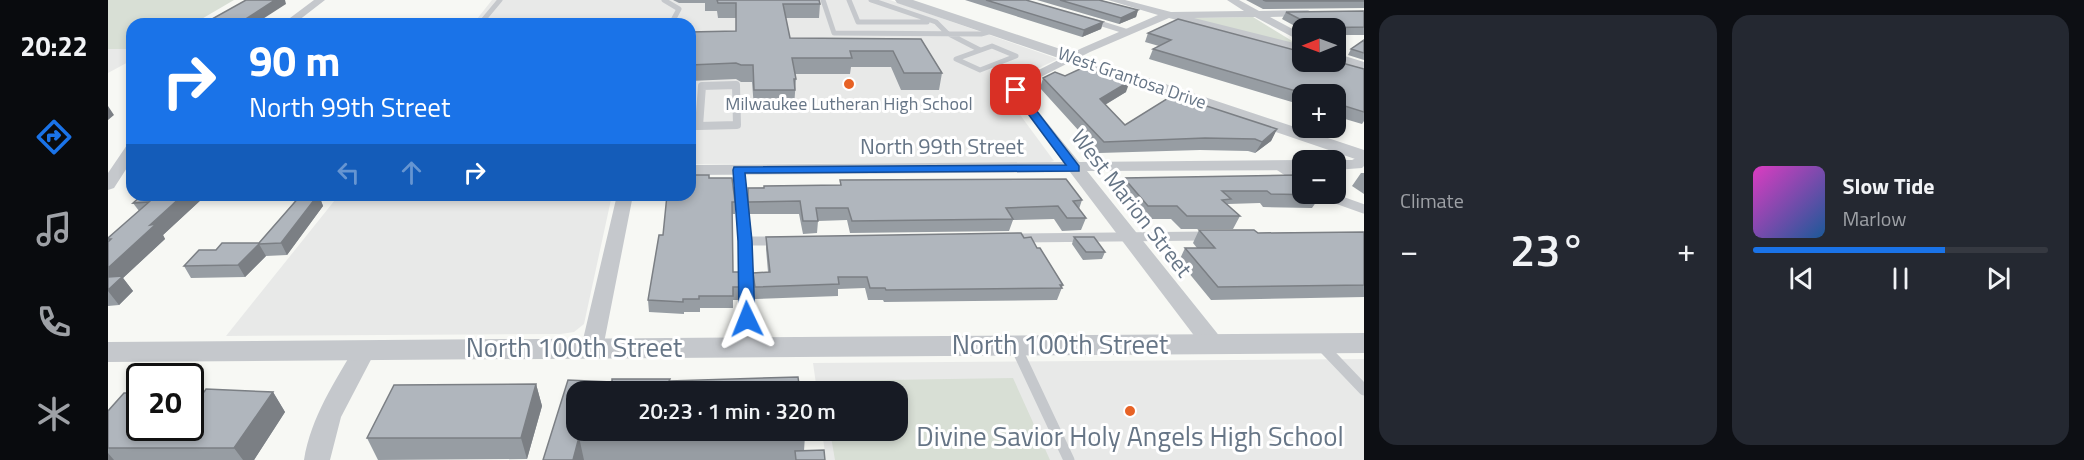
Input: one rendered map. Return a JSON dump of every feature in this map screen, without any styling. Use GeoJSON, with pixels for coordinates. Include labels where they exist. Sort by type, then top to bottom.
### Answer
{"type":"FeatureCollection","features":[{"type":"Feature","properties":{"kind":"street"},"geometry":{"type":"LineString","coordinates":[[295,18],[320,0]]}},
{"type":"Feature","properties":{"kind":"street","name":"West Grantosa Drive"},"geometry":{"type":"LineString","coordinates":[[901,0],[992,31],[1078,53],[1292,117]]}},
{"type":"Feature","properties":{"kind":"street","name":"West Grantosa Drive"},"geometry":{"type":"LineString","coordinates":[[933,0],[1364,158]]}},
{"type":"Feature","properties":{"kind":"street"},"geometry":{"type":"LineString","coordinates":[[1113,0],[1292,46]]}},
{"type":"Feature","properties":{"kind":"street"},"geometry":{"type":"LineString","coordinates":[[1232,0],[1292,33]]}},
{"type":"Feature","properties":{"kind":"street"},"geometry":{"type":"LineString","coordinates":[[1078,53],[1167,15],[1316,13]]}},
{"type":"Feature","properties":{"kind":"street","name":"West Marion Street"},"geometry":{"type":"LineString","coordinates":[[1078,53],[1017,84],[1016,90],[1127,237],[1213,344]]}},
{"type":"Feature","properties":{"kind":"street"},"geometry":{"type":"LineString","coordinates":[[1346,60],[1364,66]]}},
{"type":"Feature","properties":{"kind":"street"},"geometry":{"type":"LineString","coordinates":[[1346,134],[1364,140]]}},
{"type":"Feature","properties":{"kind":"street"},"geometry":{"type":"LineString","coordinates":[[108,185],[126,158]]}},
{"type":"Feature","properties":{"kind":"street"},"geometry":{"type":"LineString","coordinates":[[1346,165],[1356,165],[1364,158]]}},
{"type":"Feature","properties":{"kind":"street","name":"North 99th Street"},"geometry":{"type":"LineString","coordinates":[[696,170],[1292,165]]}},
{"type":"Feature","properties":{"kind":"street"},"geometry":{"type":"LineString","coordinates":[[591,348],[624,201]]}},
{"type":"Feature","properties":{"kind":"street","name":"North 100th Street"},"geometry":{"type":"LineString","coordinates":[[108,352],[1364,343]]}},
{"type":"Feature","properties":{"kind":"street"},"geometry":{"type":"LineString","coordinates":[[317,460],[319,441],[337,399],[365,350]]}},
{"type":"Feature","properties":{"kind":"lane"},"geometry":{"type":"LineString","coordinates":[[485,18],[500,0]]}},
{"type":"Feature","properties":{"kind":"lane"},"geometry":{"type":"LineString","coordinates":[[664,0],[679,9],[674,18]]}},
{"type":"Feature","properties":{"kind":"lane"},"geometry":{"type":"LineString","coordinates":[[823,0],[834,33],[981,34],[992,31]]}},
{"type":"Feature","properties":{"kind":"lane"},"geometry":{"type":"LineString","coordinates":[[849,0],[856,20],[863,23],[936,22]]}},
{"type":"Feature","properties":{"kind":"lane"},"geometry":{"type":"LineString","coordinates":[[871,0],[936,22],[947,33],[980,50],[992,46],[1016,56],[980,70],[956,59],[980,50]]}},
{"type":"Feature","properties":{"kind":"lane"},"geometry":{"type":"LineString","coordinates":[[1085,19],[1128,32]]}},
{"type":"Feature","properties":{"kind":"lane"},"geometry":{"type":"LineString","coordinates":[[696,85],[735,85],[737,125],[699,126],[702,86]]}},
{"type":"Feature","properties":{"kind":"lane"},"geometry":{"type":"LineString","coordinates":[[1278,166],[1292,176]]}},
{"type":"Feature","properties":{"kind":"lane"},"geometry":{"type":"LineString","coordinates":[[739,170],[745,241],[748,347]]}},
{"type":"Feature","properties":{"kind":"lane"},"geometry":{"type":"LineString","coordinates":[[1346,203],[1364,209]]}},
{"type":"Feature","properties":{"kind":"lane"},"geometry":{"type":"LineString","coordinates":[[1006,238],[1217,236]]}},
{"type":"Feature","properties":{"kind":"lane"},"geometry":{"type":"LineString","coordinates":[[745,241],[790,240]]}},
{"type":"Feature","properties":{"kind":"lane"},"geometry":{"type":"LineString","coordinates":[[1319,343],[1364,390]]}},
{"type":"Feature","properties":{"kind":"lane"},"geometry":{"type":"LineString","coordinates":[[1015,345],[1069,460]]}},
{"type":"Feature","properties":{"kind":"shaded area"},"geometry":{"type":"Polygon","coordinates":[[[108,0],[234,0],[203,18],[126,18],[126,49],[108,49],[108,0]]]}},
{"type":"Feature","properties":{"kind":"shaded area","name":"Milwaukee Lutheran High School"},"geometry":{"type":"Polygon","coordinates":[[[492,0],[890,0],[1058,59],[1009,82],[1004,89],[1007,97],[1054,161],[1047,163],[696,164],[696,18],[478,18],[492,0]]]}},
{"type":"Feature","properties":{"kind":"shaded area"},"geometry":{"type":"Polygon","coordinates":[[[1253,17],[1292,41],[1292,44],[1189,18],[1253,17]]]}},
{"type":"Feature","properties":{"kind":"shaded area"},"geometry":{"type":"Polygon","coordinates":[[[108,49],[126,49],[126,63],[108,73],[108,49]]]}},
{"type":"Feature","properties":{"kind":"shaded area"},"geometry":{"type":"Polygon","coordinates":[[[334,201],[611,201],[584,324],[574,332],[561,334],[226,336],[334,201]]]}},
{"type":"Feature","properties":{"kind":"shaded area","name":"Divine Savior Holy Angels High School"},"geometry":{"type":"Polygon","coordinates":[[[1364,359],[1364,460],[826,460],[823,441],[908,441],[908,381],[816,381],[813,363],[1364,359]]]}},
{"type":"Feature","properties":{"kind":"shaded area"},"geometry":{"type":"Polygon","coordinates":[[[1013,378],[1050,460],[835,460],[832,441],[908,441],[908,381],[822,381],[1013,378]]]}},
{"type":"Feature","properties":{"kind":"building"},"geometry":{"type":"Polygon","coordinates":[[[246,0],[275,0],[247,18],[214,18],[246,0]]]}},
{"type":"Feature","properties":{"kind":"building"},"geometry":{"type":"Polygon","coordinates":[[[717,0],[819,0],[820,4],[783,4],[790,38],[921,39],[942,73],[904,73],[893,51],[850,51],[852,58],[792,58],[796,79],[794,79],[795,90],[754,90],[753,65],[736,63],[696,65],[696,32],[736,31],[736,3],[718,3],[717,0]]]}},
{"type":"Feature","properties":{"kind":"building"},"geometry":{"type":"Polygon","coordinates":[[[986,0],[1026,0],[1103,22],[1084,30],[986,0]]]}},
{"type":"Feature","properties":{"kind":"building"},"geometry":{"type":"Polygon","coordinates":[[[1060,0],[1099,0],[1138,10],[1121,18],[1060,0]]]}},
{"type":"Feature","properties":{"kind":"building"},"geometry":{"type":"Polygon","coordinates":[[[1263,0],[1364,0],[1364,1],[1266,1],[1263,0]]]}},
{"type":"Feature","properties":{"kind":"building"},"geometry":{"type":"Polygon","coordinates":[[[1364,11],[1364,27],[1346,27],[1346,18],[1298,18],[1286,12],[1364,11]]]}},
{"type":"Feature","properties":{"kind":"building"},"geometry":{"type":"Polygon","coordinates":[[[1178,19],[1292,49],[1292,72],[1346,72],[1346,64],[1364,69],[1364,112],[1346,106],[1346,84],[1292,84],[1292,90],[1153,49],[1171,40],[1148,33],[1178,19]]]}},
{"type":"Feature","properties":{"kind":"building"},"geometry":{"type":"Polygon","coordinates":[[[1364,40],[1364,53],[1351,49],[1364,40]]]}},
{"type":"Feature","properties":{"kind":"building"},"geometry":{"type":"Polygon","coordinates":[[[1082,68],[1130,81],[1100,99],[1125,125],[1173,95],[1277,129],[1262,142],[1255,139],[1205,138],[1104,142],[1043,78],[1055,72],[1065,76],[1082,68]]]}},
{"type":"Feature","properties":{"kind":"building"},"geometry":{"type":"Polygon","coordinates":[[[696,175],[709,175],[709,178],[732,178],[735,202],[732,202],[733,272],[739,272],[739,287],[733,287],[733,296],[699,296],[699,299],[683,299],[683,302],[648,300],[659,235],[663,235],[666,201],[696,201],[696,175]]]}},
{"type":"Feature","properties":{"kind":"building"},"geometry":{"type":"Polygon","coordinates":[[[1292,175],[1292,194],[1271,194],[1267,191],[1222,191],[1231,199],[1222,200],[1240,216],[1187,216],[1177,206],[1148,206],[1124,178],[1292,175]]]}},
{"type":"Feature","properties":{"kind":"building"},"geometry":{"type":"Polygon","coordinates":[[[1066,179],[1082,200],[1073,201],[1086,218],[1067,218],[1058,206],[1006,208],[1013,219],[852,221],[848,208],[816,208],[818,221],[803,221],[800,201],[748,202],[748,188],[841,185],[840,180],[1066,179]]]}},
{"type":"Feature","properties":{"kind":"building"},"geometry":{"type":"Polygon","coordinates":[[[135,201],[176,201],[150,225],[156,224],[108,268],[108,242],[111,239],[108,238],[149,202],[133,203],[135,201]]]}},
{"type":"Feature","properties":{"kind":"building"},"geometry":{"type":"Polygon","coordinates":[[[296,201],[313,201],[281,243],[259,244],[238,265],[184,266],[199,250],[216,250],[222,243],[259,243],[296,201]]]}},
{"type":"Feature","properties":{"kind":"building"},"geometry":{"type":"Polygon","coordinates":[[[1199,230],[1254,230],[1258,233],[1364,232],[1364,285],[1218,287],[1185,248],[1215,248],[1199,230]]]}},
{"type":"Feature","properties":{"kind":"building"},"geometry":{"type":"Polygon","coordinates":[[[1021,233],[1024,238],[1031,237],[1037,248],[1040,248],[1063,285],[1060,285],[1062,288],[886,290],[885,288],[870,288],[867,277],[838,277],[839,284],[755,287],[753,273],[770,272],[766,237],[1021,233]]]}},
{"type":"Feature","properties":{"kind":"building"},"geometry":{"type":"Polygon","coordinates":[[[1074,237],[1094,237],[1105,252],[1086,252],[1074,237]]]}},
{"type":"Feature","properties":{"kind":"building"},"geometry":{"type":"Polygon","coordinates":[[[123,276],[108,290],[108,277],[123,276]]]}},
{"type":"Feature","properties":{"kind":"building"},"geometry":{"type":"Polygon","coordinates":[[[798,377],[799,381],[669,381],[798,377]]]}},
{"type":"Feature","properties":{"kind":"building"},"geometry":{"type":"Polygon","coordinates":[[[612,379],[670,379],[669,381],[612,381],[612,379]]]}},
{"type":"Feature","properties":{"kind":"building"},"geometry":{"type":"Polygon","coordinates":[[[536,384],[521,438],[367,438],[394,385],[536,384]]]}},
{"type":"Feature","properties":{"kind":"building"},"geometry":{"type":"Polygon","coordinates":[[[566,386],[566,441],[578,441],[573,460],[543,460],[566,386]]]}},
{"type":"Feature","properties":{"kind":"building"},"geometry":{"type":"Polygon","coordinates":[[[206,389],[273,392],[234,448],[108,448],[108,411],[124,393],[126,393],[126,441],[204,441],[204,392],[206,389]]]}},
{"type":"Feature","properties":{"kind":"building"},"geometry":{"type":"Polygon","coordinates":[[[824,450],[825,460],[796,460],[795,451],[824,450]]]}},
{"type":"Feature","properties":{"kind":"place","name":"Milwaukee Lutheran High School"},"geometry":{"type":"Point","coordinates":[849,84]}},
{"type":"Feature","properties":{"kind":"place","name":"Divine Savior Holy Angels High School"},"geometry":{"type":"Point","coordinates":[1130,411]}},
{"type":"Feature","properties":{"kind":"route"},"geometry":{"type":"LineString","coordinates":[[747,319],[745,241],[739,170],[1075,168],[1016,90]]}}]}
